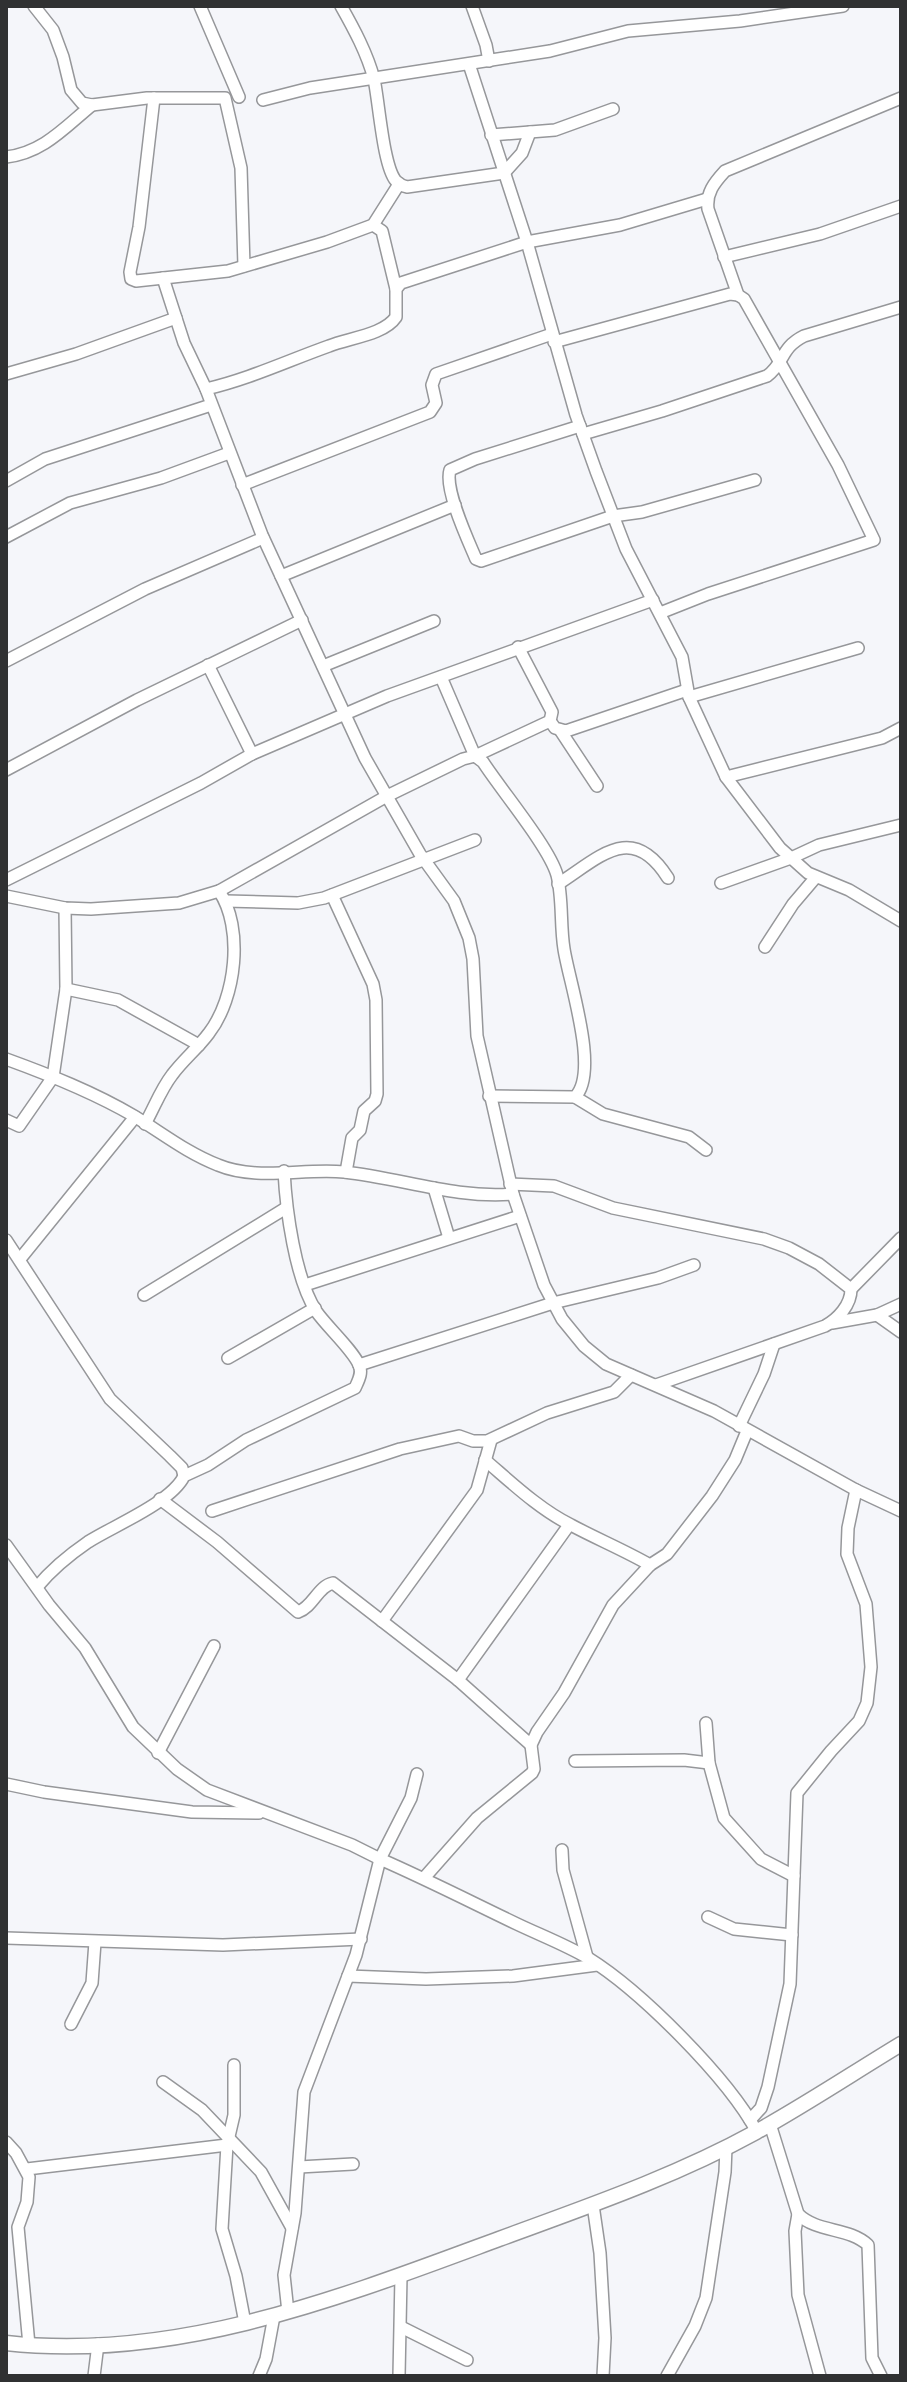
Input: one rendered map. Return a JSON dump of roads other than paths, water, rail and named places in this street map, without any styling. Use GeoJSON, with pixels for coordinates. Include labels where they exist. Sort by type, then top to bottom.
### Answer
{"type":"FeatureCollection","features":[{"type":"Feature","properties":{"kind":"main road"},"geometry":{"type":"LineString","coordinates":[[6,2343],[98,2344],[163,2339],[281,2314],[401,2276],[593,2205],[726,2147],[754,2126],[770,2124],[901,2044]]}},
{"type":"Feature","properties":{"kind":"street"},"geometry":{"type":"LineString","coordinates":[[34,6],[53,30],[71,90],[82,103],[92,105],[154,98],[225,98],[241,168],[244,266]]}},
{"type":"Feature","properties":{"kind":"street"},"geometry":{"type":"LineString","coordinates":[[200,6],[239,97]]}},
{"type":"Feature","properties":{"kind":"street"},"geometry":{"type":"LineString","coordinates":[[341,6],[360,42],[373,79],[387,151],[394,179],[399,184],[407,187],[504,173],[522,153],[530,132]]}},
{"type":"Feature","properties":{"kind":"street"},"geometry":{"type":"LineString","coordinates":[[472,6],[489,61]]}},
{"type":"Feature","properties":{"kind":"street"},"geometry":{"type":"LineString","coordinates":[[263,100],[310,88],[550,51],[628,31],[740,21],[753,12],[843,6]]}},
{"type":"Feature","properties":{"kind":"street"},"geometry":{"type":"LineString","coordinates":[[469,64],[527,242],[581,430],[626,549],[682,657],[688,694],[726,777],[791,858],[816,877],[864,898],[901,921]]}},
{"type":"Feature","properties":{"kind":"street"},"geometry":{"type":"LineString","coordinates":[[154,98],[139,227],[130,275],[136,281],[228,271],[327,242],[373,225],[399,184]]}},
{"type":"Feature","properties":{"kind":"street"},"geometry":{"type":"LineString","coordinates":[[738,295],[707,199],[725,171],[901,98]]}},
{"type":"Feature","properties":{"kind":"street"},"geometry":{"type":"LineString","coordinates":[[6,157],[19,156],[45,145],[92,105]]}},
{"type":"Feature","properties":{"kind":"street"},"geometry":{"type":"LineString","coordinates":[[491,135],[555,130],[613,109]]}},
{"type":"Feature","properties":{"kind":"street"},"geometry":{"type":"LineString","coordinates":[[396,289],[401,283],[527,242],[620,225],[707,199]]}},
{"type":"Feature","properties":{"kind":"street"},"geometry":{"type":"LineString","coordinates":[[724,257],[820,234],[901,206]]}},
{"type":"Feature","properties":{"kind":"street"},"geometry":{"type":"LineString","coordinates":[[206,389],[257,376],[311,352],[385,327],[396,317],[396,289],[382,231],[373,225]]}},
{"type":"Feature","properties":{"kind":"street"},"geometry":{"type":"LineString","coordinates":[[163,278],[184,343],[206,389],[263,538],[365,758],[423,858],[454,901],[469,938],[477,1036],[489,1096],[520,1216],[544,1285],[562,1319],[584,1346],[606,1364],[714,1411],[856,1490],[901,1511]]}},
{"type":"Feature","properties":{"kind":"street"},"geometry":{"type":"LineString","coordinates":[[242,485],[430,412],[436,403],[432,385],[436,374],[553,338],[730,294],[738,295],[744,299],[838,465],[874,540],[708,594],[660,613]]}},
{"type":"Feature","properties":{"kind":"street"},"geometry":{"type":"LineString","coordinates":[[755,480],[669,506],[613,516],[481,561],[475,556],[448,478],[450,470],[456,466],[581,430],[662,411],[767,376],[776,369],[790,343],[901,307]]}},
{"type":"Feature","properties":{"kind":"street"},"geometry":{"type":"LineString","coordinates":[[6,374],[176,318]]}},
{"type":"Feature","properties":{"kind":"street"},"geometry":{"type":"LineString","coordinates":[[6,481],[45,459],[211,405]]}},
{"type":"Feature","properties":{"kind":"street"},"geometry":{"type":"LineString","coordinates":[[6,537],[70,503],[161,478],[229,453]]}},
{"type":"Feature","properties":{"kind":"street"},"geometry":{"type":"LineString","coordinates":[[281,576],[455,505]]}},
{"type":"Feature","properties":{"kind":"street"},"geometry":{"type":"LineString","coordinates":[[6,661],[145,589],[263,538]]}},
{"type":"Feature","properties":{"kind":"street"},"geometry":{"type":"LineString","coordinates":[[6,880],[201,783],[252,754],[345,714],[518,647],[653,600]]}},
{"type":"Feature","properties":{"kind":"street"},"geometry":{"type":"LineString","coordinates":[[6,770],[302,620]]}},
{"type":"Feature","properties":{"kind":"street"},"geometry":{"type":"LineString","coordinates":[[323,666],[434,621]]}},
{"type":"Feature","properties":{"kind":"street"},"geometry":{"type":"LineString","coordinates":[[518,647],[552,712],[550,721],[555,728],[566,731],[858,648]]}},
{"type":"Feature","properties":{"kind":"street"},"geometry":{"type":"LineString","coordinates":[[208,665],[252,754]]}},
{"type":"Feature","properties":{"kind":"street"},"geometry":{"type":"LineString","coordinates":[[441,677],[475,756],[483,762],[557,875],[563,947],[582,1026],[585,1059],[582,1089],[575,1097]]}},
{"type":"Feature","properties":{"kind":"street"},"geometry":{"type":"LineString","coordinates":[[223,896],[387,796],[550,721]]}},
{"type":"Feature","properties":{"kind":"street"},"geometry":{"type":"LineString","coordinates":[[726,777],[882,738],[901,728]]}},
{"type":"Feature","properties":{"kind":"street"},"geometry":{"type":"LineString","coordinates":[[560,730],[597,786]]}},
{"type":"Feature","properties":{"kind":"street"},"geometry":{"type":"LineString","coordinates":[[721,883],[819,845],[901,825]]}},
{"type":"Feature","properties":{"kind":"street"},"geometry":{"type":"LineString","coordinates":[[6,896],[65,908],[91,909],[179,903],[223,896],[298,903],[332,895],[475,840]]}},
{"type":"Feature","properties":{"kind":"street"},"geometry":{"type":"LineString","coordinates":[[558,884],[609,851],[628,847],[637,847],[657,861],[668,878]]}},
{"type":"Feature","properties":{"kind":"street"},"geometry":{"type":"LineString","coordinates":[[765,947],[793,904],[816,877]]}},
{"type":"Feature","properties":{"kind":"street"},"geometry":{"type":"LineString","coordinates":[[332,895],[373,984],[376,1015],[377,1094],[375,1101],[364,1111],[360,1130],[352,1138],[346,1172]]}},
{"type":"Feature","properties":{"kind":"street"},"geometry":{"type":"LineString","coordinates":[[20,1259],[140,1121],[171,1076],[211,1031],[225,1003],[231,978],[233,942],[223,896]]}},
{"type":"Feature","properties":{"kind":"street"},"geometry":{"type":"LineString","coordinates":[[6,1120],[19,1126],[53,1077],[66,989],[65,908]]}},
{"type":"Feature","properties":{"kind":"street"},"geometry":{"type":"LineString","coordinates":[[66,989],[118,1000],[199,1045]]}},
{"type":"Feature","properties":{"kind":"street"},"geometry":{"type":"LineString","coordinates":[[6,1059],[53,1077],[140,1121],[220,1167],[241,1172],[346,1172],[498,1196],[512,1189],[554,1186],[613,1208],[699,1228],[750,1234],[803,1255],[851,1289]]}},
{"type":"Feature","properties":{"kind":"street"},"geometry":{"type":"LineString","coordinates":[[489,1096],[575,1097],[603,1114],[681,1134],[706,1150]]}},
{"type":"Feature","properties":{"kind":"street"},"geometry":{"type":"LineString","coordinates":[[184,1476],[208,1465],[246,1440],[355,1388],[361,1377],[359,1365],[315,1308],[305,1285],[286,1208],[284,1171]]}},
{"type":"Feature","properties":{"kind":"street"},"geometry":{"type":"LineString","coordinates":[[434,1188],[449,1238]]}},
{"type":"Feature","properties":{"kind":"street"},"geometry":{"type":"LineString","coordinates":[[144,1295],[286,1208]]}},
{"type":"Feature","properties":{"kind":"street"},"geometry":{"type":"LineString","coordinates":[[305,1285],[520,1216]]}},
{"type":"Feature","properties":{"kind":"street"},"geometry":{"type":"LineString","coordinates":[[831,1323],[843,1311],[851,1289],[901,1238]]}},
{"type":"Feature","properties":{"kind":"street"},"geometry":{"type":"LineString","coordinates":[[6,1240],[110,1399],[182,1468],[184,1476],[180,1485],[160,1499],[65,1558],[37,1587]]}},
{"type":"Feature","properties":{"kind":"street"},"geometry":{"type":"LineString","coordinates":[[359,1365],[553,1303],[658,1278],[694,1265]]}},
{"type":"Feature","properties":{"kind":"street"},"geometry":{"type":"LineString","coordinates":[[656,1385],[831,1323],[877,1315],[901,1304]]}},
{"type":"Feature","properties":{"kind":"street"},"geometry":{"type":"LineString","coordinates":[[228,1358],[315,1308]]}},
{"type":"Feature","properties":{"kind":"street"},"geometry":{"type":"LineString","coordinates":[[877,1315],[901,1332]]}},
{"type":"Feature","properties":{"kind":"street"},"geometry":{"type":"LineString","coordinates":[[531,1745],[613,1605],[650,1565],[667,1554],[712,1496],[735,1460],[774,1344]]}},
{"type":"Feature","properties":{"kind":"street"},"geometry":{"type":"LineString","coordinates":[[212,1511],[400,1449],[453,1437],[473,1441],[491,1440],[547,1413],[614,1392],[631,1375]]}},
{"type":"Feature","properties":{"kind":"street"},"geometry":{"type":"LineString","coordinates":[[382,1621],[477,1490],[491,1440]]}},
{"type":"Feature","properties":{"kind":"street"},"geometry":{"type":"LineString","coordinates":[[485,1460],[525,1494],[569,1525],[617,1546],[650,1565]]}},
{"type":"Feature","properties":{"kind":"street"},"geometry":{"type":"LineString","coordinates":[[754,2126],[790,1984],[797,1793],[859,1721],[867,1703],[871,1667],[866,1604],[847,1554],[848,1528],[856,1490]]}},
{"type":"Feature","properties":{"kind":"street"},"geometry":{"type":"LineString","coordinates":[[160,1499],[217,1542],[298,1612],[304,1610],[326,1585],[333,1583],[458,1680],[531,1745],[532,1773],[477,1818],[424,1878]]}},
{"type":"Feature","properties":{"kind":"street"},"geometry":{"type":"LineString","coordinates":[[458,1680],[569,1525]]}},
{"type":"Feature","properties":{"kind":"street"},"geometry":{"type":"LineString","coordinates":[[6,1545],[85,1648],[133,1727],[158,1753],[207,1790],[352,1845],[592,1961],[648,2006],[676,2034],[727,2089],[754,2126]]}},
{"type":"Feature","properties":{"kind":"street"},"geometry":{"type":"LineString","coordinates":[[158,1753],[214,1646]]}},
{"type":"Feature","properties":{"kind":"street"},"geometry":{"type":"LineString","coordinates":[[706,1723],[709,1763],[724,1818],[761,1859],[794,1876]]}},
{"type":"Feature","properties":{"kind":"street"},"geometry":{"type":"LineString","coordinates":[[575,1761],[684,1760],[709,1763]]}},
{"type":"Feature","properties":{"kind":"street"},"geometry":{"type":"LineString","coordinates":[[259,2376],[281,2314],[299,2167],[304,2092],[361,1939],[380,1859],[411,1798],[417,1774]]}},
{"type":"Feature","properties":{"kind":"street"},"geometry":{"type":"LineString","coordinates":[[6,1784],[192,1812],[262,1812]]}},
{"type":"Feature","properties":{"kind":"street"},"geometry":{"type":"LineString","coordinates":[[562,1850],[563,1870],[592,1961]]}},
{"type":"Feature","properties":{"kind":"street"},"geometry":{"type":"LineString","coordinates":[[708,1917],[734,1929],[792,1935]]}},
{"type":"Feature","properties":{"kind":"street"},"geometry":{"type":"LineString","coordinates":[[6,1938],[223,1945],[361,1939]]}},
{"type":"Feature","properties":{"kind":"street"},"geometry":{"type":"LineString","coordinates":[[71,2024],[92,1983],[95,1942]]}},
{"type":"Feature","properties":{"kind":"street"},"geometry":{"type":"LineString","coordinates":[[348,1976],[426,1979],[513,1976],[592,1961]]}},
{"type":"Feature","properties":{"kind":"street"},"geometry":{"type":"LineString","coordinates":[[234,2065],[234,2115],[228,2140],[222,2229],[236,2276],[245,2323]]}},
{"type":"Feature","properties":{"kind":"street"},"geometry":{"type":"LineString","coordinates":[[163,2082],[202,2110],[261,2172],[292,2229]]}},
{"type":"Feature","properties":{"kind":"street"},"geometry":{"type":"LineString","coordinates":[[770,2124],[798,2214],[795,2231],[798,2295],[820,2376]]}},
{"type":"Feature","properties":{"kind":"street"},"geometry":{"type":"LineString","coordinates":[[27,2169],[228,2140]]}},
{"type":"Feature","properties":{"kind":"street"},"geometry":{"type":"LineString","coordinates":[[6,2142],[27,2169],[29,2177],[27,2202],[12,2226],[29,2345]]}},
{"type":"Feature","properties":{"kind":"street"},"geometry":{"type":"LineString","coordinates":[[667,2376],[695,2326],[706,2298],[726,2147]]}},
{"type":"Feature","properties":{"kind":"street"},"geometry":{"type":"LineString","coordinates":[[299,2167],[353,2164]]}},
{"type":"Feature","properties":{"kind":"street"},"geometry":{"type":"LineString","coordinates":[[593,2205],[600,2253],[605,2338],[603,2376]]}},
{"type":"Feature","properties":{"kind":"street"},"geometry":{"type":"LineString","coordinates":[[798,2214],[805,2220],[853,2236],[868,2245],[872,2358],[881,2376]]}},
{"type":"Feature","properties":{"kind":"street"},"geometry":{"type":"LineString","coordinates":[[399,2376],[401,2276]]}},
{"type":"Feature","properties":{"kind":"street"},"geometry":{"type":"LineString","coordinates":[[401,2327],[467,2360]]}},
{"type":"Feature","properties":{"kind":"street"},"geometry":{"type":"LineString","coordinates":[[94,2376],[98,2344]]}}]}
